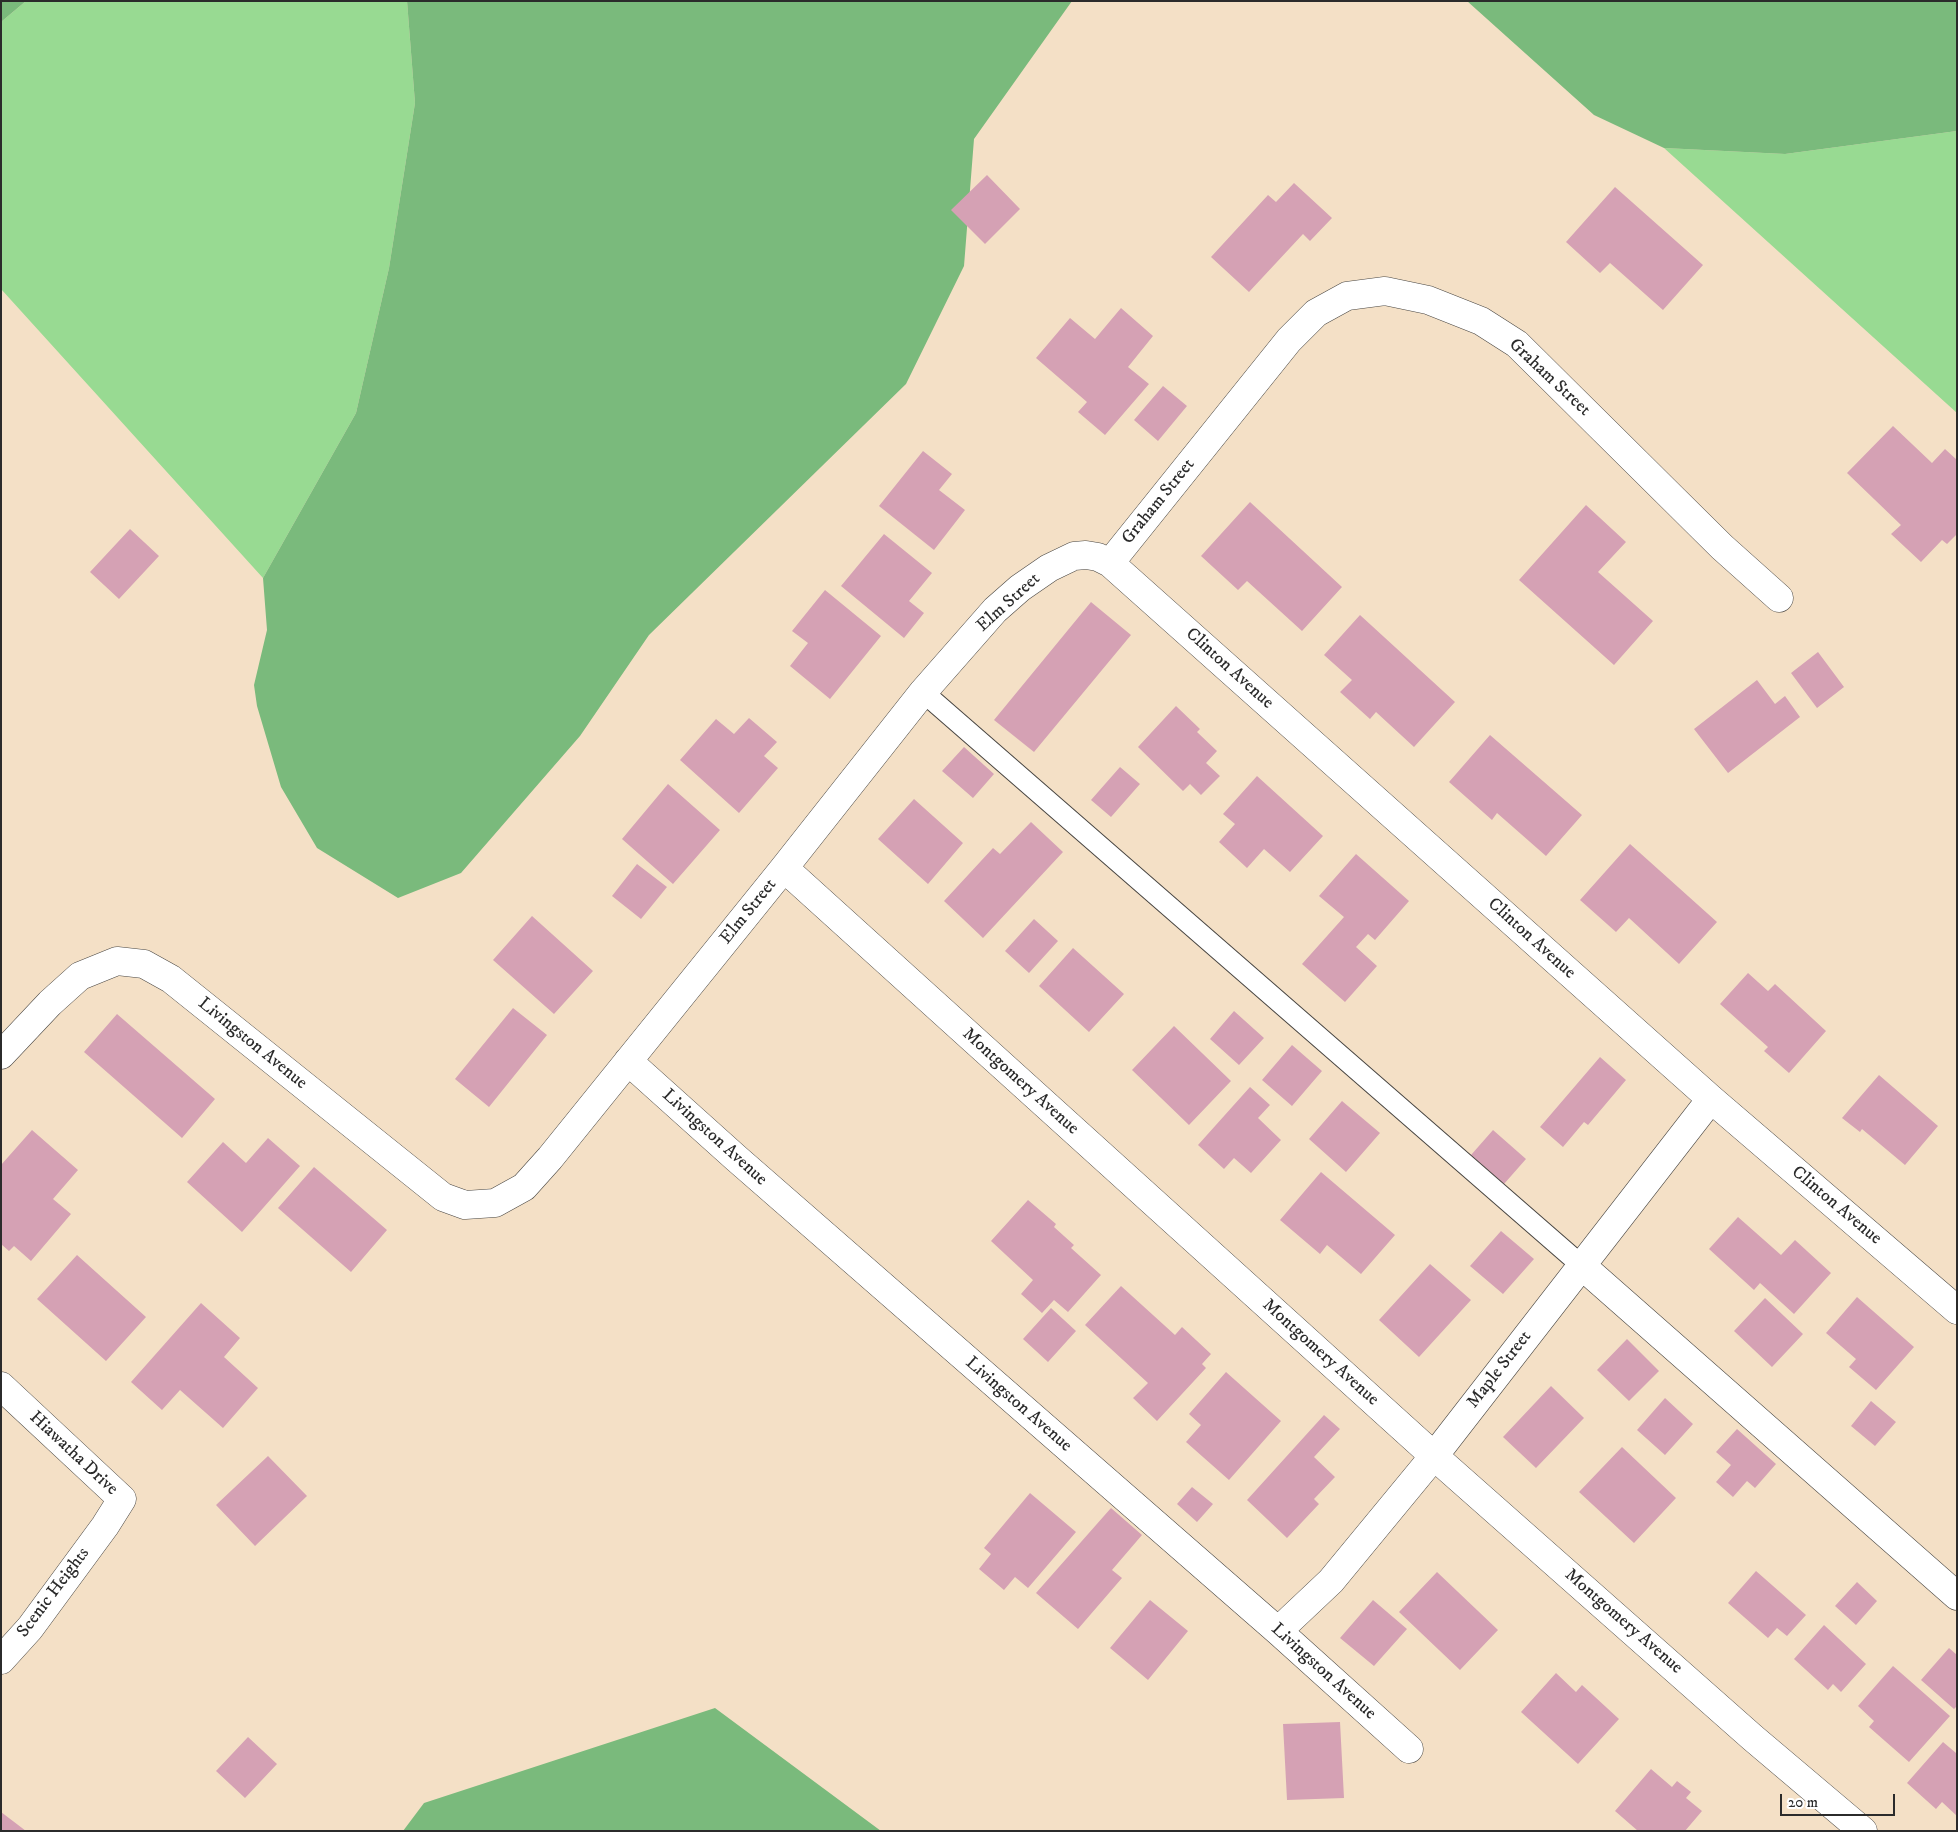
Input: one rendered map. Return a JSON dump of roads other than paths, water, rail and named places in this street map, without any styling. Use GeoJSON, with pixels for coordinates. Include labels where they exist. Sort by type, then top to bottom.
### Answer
{"type":"FeatureCollection","features":[{"type":"Feature","properties":{"kind":"street","name":"Graham Street"},"geometry":{"type":"LineString","coordinates":[[1110,563],[1289,340],[1316,313],[1347,296],[1385,291],[1428,300],[1481,321],[1517,344],[1722,547],[1779,598]]}},
{"type":"Feature","properties":{"kind":"street","name":"Elm Street"},"geometry":{"type":"LineString","coordinates":[[378,1146],[443,1197],[465,1205],[495,1203],[524,1187],[550,1158],[784,868],[923,692],[995,610],[1020,588],[1063,560],[1080,555],[1098,557],[1110,563]]}},
{"type":"Feature","properties":{"kind":"street","name":"Clinton Avenue"},"geometry":{"type":"LineString","coordinates":[[1110,563],[1711,1099],[1957,1310]]}},
{"type":"Feature","properties":{"kind":"street","name":"Montgomery Avenue"},"geometry":{"type":"LineString","coordinates":[[784,868],[1434,1456],[1746,1731],[1863,1831]]}},
{"type":"Feature","properties":{"kind":"street","name":"Livingston Avenue"},"geometry":{"type":"LineString","coordinates":[[1,1055],[80,976],[117,961],[144,964],[171,979],[378,1146]]}},
{"type":"Feature","properties":{"kind":"street","name":"Livingston Avenue"},"geometry":{"type":"LineString","coordinates":[[628,1061],[751,1171],[1278,1631],[1409,1749]]}},
{"type":"Feature","properties":{"kind":"street","name":"Maple Street"},"geometry":{"type":"LineString","coordinates":[[1278,1631],[1331,1581],[1434,1456],[1711,1099]]}},
{"type":"Feature","properties":{"kind":"street"},"geometry":{"type":"LineString","coordinates":[[1581,1265],[1957,1596]]}},
{"type":"Feature","properties":{"kind":"street","name":"Hiawatha Drive"},"geometry":{"type":"LineString","coordinates":[[1,1386],[122,1500],[105,1526]]}},
{"type":"Feature","properties":{"kind":"street","name":"Scenic Heights"},"geometry":{"type":"LineString","coordinates":[[1,1660],[30,1628],[105,1526]]}},
{"type":"Feature","properties":{"kind":"lane"},"geometry":{"type":"LineString","coordinates":[[923,692],[1581,1265]]}}]}
